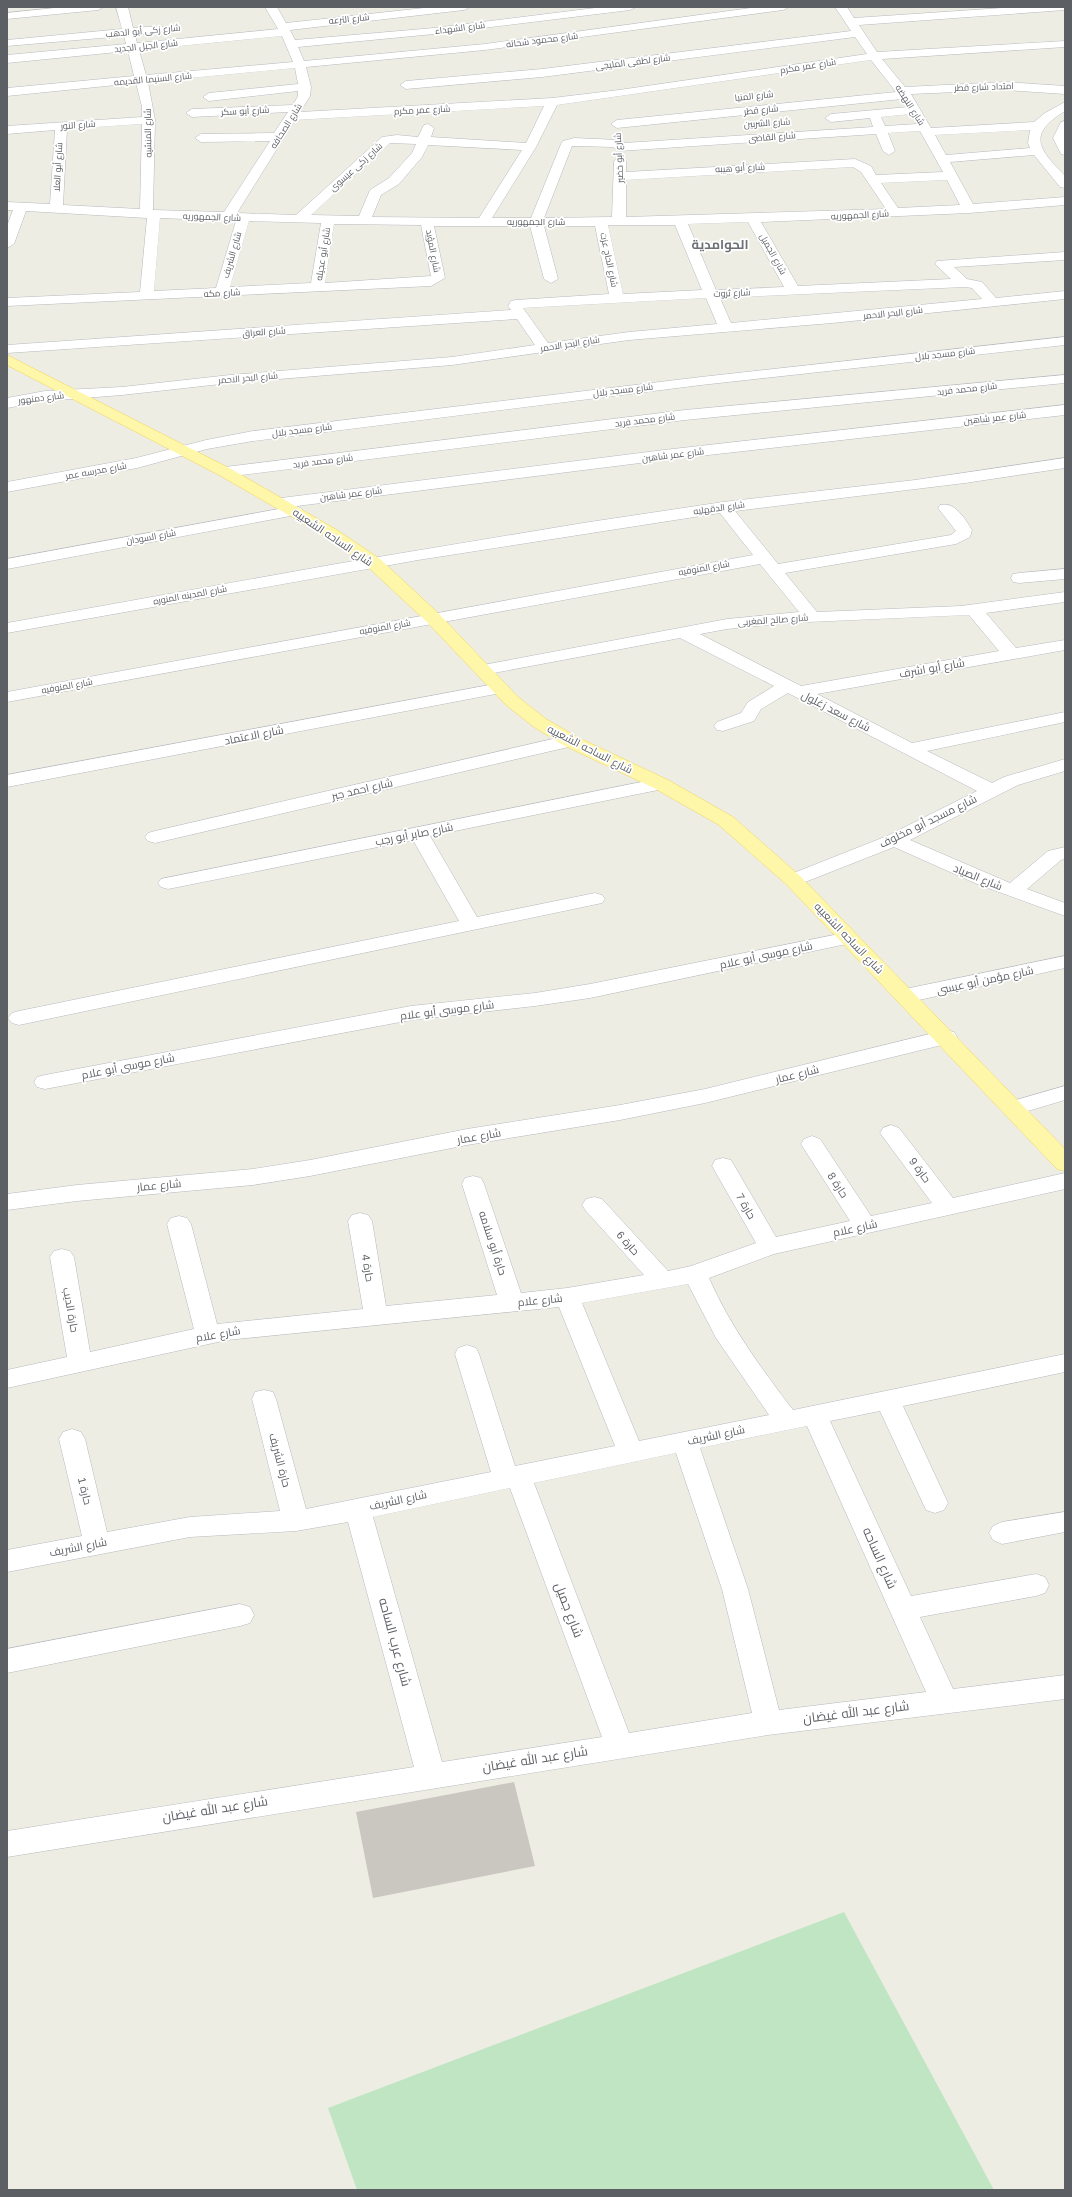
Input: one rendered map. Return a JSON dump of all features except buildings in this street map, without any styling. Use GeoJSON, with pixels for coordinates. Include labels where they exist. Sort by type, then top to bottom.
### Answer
{"type":"FeatureCollection","features":[{"type":"Feature","properties":{"kind":"main road","name":"شارع الساحه الشعبيه"},"geometry":{"type":"LineString","coordinates":[[7,359],[225,472],[288,507],[374,563],[433,618],[500,688],[530,716],[570,741],[661,784],[726,821],[792,880],[946,1037],[1065,1163]]}},
{"type":"Feature","properties":{"kind":"street"},"geometry":{"type":"LineString","coordinates":[[7,16],[98,7]]}},
{"type":"Feature","properties":{"kind":"street","name":"شارع المنشيه"},"geometry":{"type":"LineString","coordinates":[[122,7],[148,107],[150,214],[146,296]]}},
{"type":"Feature","properties":{"kind":"street","name":"شارع الصحافه"},"geometry":{"type":"LineString","coordinates":[[228,217],[296,112],[304,96],[304,76],[300,64],[271,7]]}},
{"type":"Feature","properties":{"kind":"street","name":"شارع الترعه"},"geometry":{"type":"LineString","coordinates":[[282,26],[464,7]]}},
{"type":"Feature","properties":{"kind":"street","name":"شارع الشهداء"},"geometry":{"type":"LineString","coordinates":[[290,44],[434,31],[630,7]]}},
{"type":"Feature","properties":{"kind":"street","name":"شارع محمود شحاته"},"geometry":{"type":"LineString","coordinates":[[300,64],[492,46],[783,7]]}},
{"type":"Feature","properties":{"kind":"street","name":"شارع النهضه"},"geometry":{"type":"LineString","coordinates":[[841,7],[874,56],[906,97],[926,130],[969,209]]}},
{"type":"Feature","properties":{"kind":"street"},"geometry":{"type":"LineString","coordinates":[[851,22],[1065,7]]}},
{"type":"Feature","properties":{"kind":"street"},"geometry":{"type":"LineString","coordinates":[[262,20],[282,26]]}},
{"type":"Feature","properties":{"kind":"street","name":"شارع الجيل الجديد"},"geometry":{"type":"LineString","coordinates":[[7,59],[133,47],[282,26]]}},
{"type":"Feature","properties":{"kind":"street","name":"شارع زكى أبو الدهب"},"geometry":{"type":"LineString","coordinates":[[7,43],[176,28]]}},
{"type":"Feature","properties":{"kind":"street","name":"شارع لطفى المليجى"},"geometry":{"type":"LineString","coordinates":[[406,85],[542,73],[859,33]]}},
{"type":"Feature","properties":{"kind":"street","name":"شارع عمر مكرم"},"geometry":{"type":"LineString","coordinates":[[296,112],[445,109],[552,102],[607,96],[874,56],[1065,44]]}},
{"type":"Feature","properties":{"kind":"street","name":"شارع السنيما القديمه"},"geometry":{"type":"LineString","coordinates":[[7,92],[300,64]]}},
{"type":"Feature","properties":{"kind":"street"},"geometry":{"type":"LineString","coordinates":[[879,83],[906,97],[927,104]]}},
{"type":"Feature","properties":{"kind":"street","name":"امتداد شارع قطر"},"geometry":{"type":"LineString","coordinates":[[906,97],[1005,86],[1065,90]]}},
{"type":"Feature","properties":{"kind":"street"},"geometry":{"type":"LineString","coordinates":[[209,97],[305,87]]}},
{"type":"Feature","properties":{"kind":"street","name":"شارع أبو خضير"},"geometry":{"type":"LineString","coordinates":[[607,96],[613,110],[618,138],[621,176],[620,222]]}},
{"type":"Feature","properties":{"kind":"street"},"geometry":{"type":"LineString","coordinates":[[821,119],[875,115],[906,97]]}},
{"type":"Feature","properties":{"kind":"street","name":"شارع قطر"},"geometry":{"type":"LineString","coordinates":[[618,138],[906,97]]}},
{"type":"Feature","properties":{"kind":"street"},"geometry":{"type":"LineString","coordinates":[[483,222],[530,147],[552,102]]}},
{"type":"Feature","properties":{"kind":"street"},"geometry":{"type":"LineString","coordinates":[[1045,102],[1065,105]]}},
{"type":"Feature","properties":{"kind":"street"},"geometry":{"type":"LineString","coordinates":[[1065,105],[1038,126],[1034,132],[1032,140],[1037,151],[1065,184]]}},
{"type":"Feature","properties":{"kind":"street"},"geometry":{"type":"LineString","coordinates":[[364,221],[375,193],[397,179],[420,151],[428,129],[445,109]]}},
{"type":"Feature","properties":{"kind":"street","name":"شارع أيو سكر"},"geometry":{"type":"LineString","coordinates":[[192,113],[296,112]]}},
{"type":"Feature","properties":{"kind":"street"},"geometry":{"type":"LineString","coordinates":[[875,115],[889,151]]}},
{"type":"Feature","properties":{"kind":"street","name":"شارع النور"},"geometry":{"type":"LineString","coordinates":[[7,130],[149,120]]}},
{"type":"Feature","properties":{"kind":"street"},"geometry":{"type":"LineString","coordinates":[[1065,125],[1059,138],[1065,151]]}},
{"type":"Feature","properties":{"kind":"street","name":"شارع أبو العلا"},"geometry":{"type":"LineString","coordinates":[[56,209],[61,126]]}},
{"type":"Feature","properties":{"kind":"street","name":"شارع القاضى"},"geometry":{"type":"LineString","coordinates":[[618,138],[1038,126]]}},
{"type":"Feature","properties":{"kind":"street"},"geometry":{"type":"LineString","coordinates":[[550,279],[536,222],[568,144],[673,131]]}},
{"type":"Feature","properties":{"kind":"street"},"geometry":{"type":"LineString","coordinates":[[201,138],[280,137]]}},
{"type":"Feature","properties":{"kind":"street","name":"شارع زكى عيسوى"},"geometry":{"type":"LineString","coordinates":[[298,220],[386,140],[424,140],[530,147]]}},
{"type":"Feature","properties":{"kind":"street"},"geometry":{"type":"LineString","coordinates":[[941,159],[1037,151]]}},
{"type":"Feature","properties":{"kind":"street","name":"شارع أبو هيبه"},"geometry":{"type":"LineString","coordinates":[[621,176],[846,162],[859,164],[866,169],[873,179]]}},
{"type":"Feature","properties":{"kind":"street"},"geometry":{"type":"LineString","coordinates":[[873,179],[950,176]]}},
{"type":"Feature","properties":{"kind":"street"},"geometry":{"type":"LineString","coordinates":[[873,179],[895,213]]}},
{"type":"Feature","properties":{"kind":"street","name":"شارع الجمهوريه"},"geometry":{"type":"LineString","coordinates":[[7,206],[298,220],[620,222],[895,213],[969,209],[1065,201]]}},
{"type":"Feature","properties":{"kind":"street"},"geometry":{"type":"LineString","coordinates":[[7,244],[20,207]]}},
{"type":"Feature","properties":{"kind":"street","name":"شارع الشريف"},"geometry":{"type":"LineString","coordinates":[[221,293],[243,218]]}},
{"type":"Feature","properties":{"kind":"street","name":"شارع الجميل"},"geometry":{"type":"LineString","coordinates":[[753,218],[793,290]]}},
{"type":"Feature","properties":{"kind":"street","name":"شارع أبو عجيله"},"geometry":{"type":"LineString","coordinates":[[317,288],[328,220]]}},
{"type":"Feature","properties":{"kind":"street"},"geometry":{"type":"LineString","coordinates":[[680,221],[725,327]]}},
{"type":"Feature","properties":{"kind":"street","name":"شارع المؤيد"},"geometry":{"type":"LineString","coordinates":[[427,222],[438,278],[436,280]]}},
{"type":"Feature","properties":{"kind":"street","name":"شارع الحاج عزت"},"geometry":{"type":"LineString","coordinates":[[600,222],[617,298]]}},
{"type":"Feature","properties":{"kind":"street"},"geometry":{"type":"LineString","coordinates":[[963,283],[942,264],[1065,256]]}},
{"type":"Feature","properties":{"kind":"street","name":"شارع مكه"},"geometry":{"type":"LineString","coordinates":[[7,302],[221,293],[436,280]]}},
{"type":"Feature","properties":{"kind":"street","name":"شارع ثروت"},"geometry":{"type":"LineString","coordinates":[[521,314],[515,306],[517,304],[617,298],[963,283],[977,284],[993,303]]}},
{"type":"Feature","properties":{"kind":"street","name":"شارع البحر الاحمر"},"geometry":{"type":"LineString","coordinates":[[76,394],[238,378],[452,361],[629,336],[832,319],[1065,295]]}},
{"type":"Feature","properties":{"kind":"street"},"geometry":{"type":"LineString","coordinates":[[521,314],[544,348]]}},
{"type":"Feature","properties":{"kind":"street","name":"شارع العراق"},"geometry":{"type":"LineString","coordinates":[[7,349],[521,314]]}},
{"type":"Feature","properties":{"kind":"street","name":"شارع مسجد بلال"},"geometry":{"type":"LineString","coordinates":[[183,451],[253,436],[701,381],[1065,341]]}},
{"type":"Feature","properties":{"kind":"street","name":"شارع محمد فريد"},"geometry":{"type":"LineString","coordinates":[[225,472],[686,415],[1065,380]]}},
{"type":"Feature","properties":{"kind":"street","name":"شارع دمنهور"},"geometry":{"type":"LineString","coordinates":[[7,403],[45,396],[76,394]]}},
{"type":"Feature","properties":{"kind":"street","name":"شارع عمر شاهين"},"geometry":{"type":"LineString","coordinates":[[288,507],[664,455],[1065,410]]}},
{"type":"Feature","properties":{"kind":"street","name":"شارع مدرسه عمر"},"geometry":{"type":"LineString","coordinates":[[7,487],[137,463],[183,451]]}},
{"type":"Feature","properties":{"kind":"street","name":"شارع الدقهليه"},"geometry":{"type":"LineString","coordinates":[[374,563],[723,508],[960,480],[1065,463]]}},
{"type":"Feature","properties":{"kind":"street","name":"شارع السودان"},"geometry":{"type":"LineString","coordinates":[[7,564],[288,507]]}},
{"type":"Feature","properties":{"kind":"street"},"geometry":{"type":"LineString","coordinates":[[723,508],[812,618]]}},
{"type":"Feature","properties":{"kind":"street","name":"شارع المنوفيه"},"geometry":{"type":"LineString","coordinates":[[7,697],[433,618],[769,564],[956,540],[964,534],[964,530],[946,508]]}},
{"type":"Feature","properties":{"kind":"street","name":"شارع المدينه المنوره"},"geometry":{"type":"LineString","coordinates":[[7,628],[374,563]]}},
{"type":"Feature","properties":{"kind":"street"},"geometry":{"type":"LineString","coordinates":[[1019,578],[1065,574]]}},
{"type":"Feature","properties":{"kind":"street","name":"شارع صالح المغربى"},"geometry":{"type":"LineString","coordinates":[[483,670],[738,622],[974,610],[1002,604],[1065,596]]}},
{"type":"Feature","properties":{"kind":"street"},"geometry":{"type":"LineString","coordinates":[[974,610],[1012,654]]}},
{"type":"Feature","properties":{"kind":"street","name":"شارع سعد زغلول"},"geometry":{"type":"LineString","coordinates":[[682,632],[990,790]]}},
{"type":"Feature","properties":{"kind":"street","name":"شارع أبو اشرف"},"geometry":{"type":"LineString","coordinates":[[793,689],[1065,645]]}},
{"type":"Feature","properties":{"kind":"street","name":"شارع الاعتماد"},"geometry":{"type":"LineString","coordinates":[[7,781],[500,688]]}},
{"type":"Feature","properties":{"kind":"street"},"geometry":{"type":"LineString","coordinates":[[723,726],[748,717],[754,706],[793,689]]}},
{"type":"Feature","properties":{"kind":"street"},"geometry":{"type":"LineString","coordinates":[[908,748],[1065,717]]}},
{"type":"Feature","properties":{"kind":"street","name":"شارع احمد جبر"},"geometry":{"type":"LineString","coordinates":[[154,837],[570,741]]}},
{"type":"Feature","properties":{"kind":"street","name":"شارع مسجد أبو مخلوف"},"geometry":{"type":"LineString","coordinates":[[792,880],[894,840],[990,790],[1030,774],[1065,765]]}},
{"type":"Feature","properties":{"kind":"street","name":"شارع صابر أبو رجب"},"geometry":{"type":"LineString","coordinates":[[168,883],[661,784]]}},
{"type":"Feature","properties":{"kind":"street"},"geometry":{"type":"LineString","coordinates":[[419,833],[471,925]]}},
{"type":"Feature","properties":{"kind":"street","name":"شارع الصياد"},"geometry":{"type":"LineString","coordinates":[[894,840],[954,868],[1065,910]]}},
{"type":"Feature","properties":{"kind":"street"},"geometry":{"type":"LineString","coordinates":[[1012,891],[1055,855],[1065,853]]}},
{"type":"Feature","properties":{"kind":"street"},"geometry":{"type":"LineString","coordinates":[[19,1018],[595,899]]}},
{"type":"Feature","properties":{"kind":"street","name":"شارع موسى أبو علام"},"geometry":{"type":"LineString","coordinates":[[45,1082],[412,1013],[448,1008],[520,1002],[591,991],[849,938]]}},
{"type":"Feature","properties":{"kind":"street","name":"شارع مؤمن أبو عيسى"},"geometry":{"type":"LineString","coordinates":[[905,996],[964,985],[1065,962]]}},
{"type":"Feature","properties":{"kind":"street","name":"شارع عمار"},"geometry":{"type":"LineString","coordinates":[[7,1202],[101,1190],[286,1172],[484,1134],[669,1104],[753,1085],[946,1037]]}},
{"type":"Feature","properties":{"kind":"street"},"geometry":{"type":"LineString","coordinates":[[1014,1108],[1065,1093]]}},
{"type":"Feature","properties":{"kind":"street","name":"حارة 9"},"geometry":{"type":"LineString","coordinates":[[891,1133],[948,1207]]}},
{"type":"Feature","properties":{"kind":"street","name":"حارة 8"},"geometry":{"type":"LineString","coordinates":[[812,1144],[865,1225]]}},
{"type":"Feature","properties":{"kind":"street","name":"حارة 7"},"geometry":{"type":"LineString","coordinates":[[723,1166],[770,1247]]}},
{"type":"Feature","properties":{"kind":"street","name":"شارع علام"},"geometry":{"type":"LineString","coordinates":[[7,1379],[208,1335],[280,1325],[567,1297],[663,1281],[694,1274],[770,1247],[1065,1181]]}},
{"type":"Feature","properties":{"kind":"street","name":"حارة أبو سلامه"},"geometry":{"type":"LineString","coordinates":[[473,1184],[512,1303]]}},
{"type":"Feature","properties":{"kind":"street","name":"حارة 6"},"geometry":{"type":"LineString","coordinates":[[594,1205],[663,1281]]}},
{"type":"Feature","properties":{"kind":"street","name":"حارة 4"},"geometry":{"type":"LineString","coordinates":[[360,1221],[376,1316]]}},
{"type":"Feature","properties":{"kind":"street"},"geometry":{"type":"LineString","coordinates":[[179,1224],[208,1335]]}},
{"type":"Feature","properties":{"kind":"street","name":"حارة الديب"},"geometry":{"type":"LineString","coordinates":[[62,1257],[80,1363]]}},
{"type":"Feature","properties":{"kind":"street"},"geometry":{"type":"LineString","coordinates":[[694,1274],[706,1301],[732,1346],[787,1420]]}},
{"type":"Feature","properties":{"kind":"street"},"geometry":{"type":"LineString","coordinates":[[567,1297],[631,1453]]}},
{"type":"Feature","properties":{"kind":"street","name":"شارع جميل"},"geometry":{"type":"LineString","coordinates":[[467,1354],[512,1477],[620,1746]]}},
{"type":"Feature","properties":{"kind":"street","name":"شارع الشريف"},"geometry":{"type":"LineString","coordinates":[[7,1561],[190,1527],[296,1521],[1065,1363]]}},
{"type":"Feature","properties":{"kind":"street","name":"حارة الشريف"},"geometry":{"type":"LineString","coordinates":[[264,1399],[296,1521]]}},
{"type":"Feature","properties":{"kind":"street"},"geometry":{"type":"LineString","coordinates":[[888,1400],[935,1503]]}},
{"type":"Feature","properties":{"kind":"street","name":"شارع الساحه"},"geometry":{"type":"LineString","coordinates":[[815,1415],[944,1702]]}},
{"type":"Feature","properties":{"kind":"street","name":"حارة 1"},"geometry":{"type":"LineString","coordinates":[[72,1439],[97,1544]]}},
{"type":"Feature","properties":{"kind":"street"},"geometry":{"type":"LineString","coordinates":[[685,1442],[735,1589],[753,1657],[768,1723]]}},
{"type":"Feature","properties":{"kind":"street","name":"شارع عرب الساحه"},"geometry":{"type":"LineString","coordinates":[[358,1509],[431,1776]]}},
{"type":"Feature","properties":{"kind":"street"},"geometry":{"type":"LineString","coordinates":[[1002,1533],[1065,1522]]}},
{"type":"Feature","properties":{"kind":"street"},"geometry":{"type":"LineString","coordinates":[[903,1609],[1036,1585]]}},
{"type":"Feature","properties":{"kind":"street"},"geometry":{"type":"LineString","coordinates":[[7,1661],[240,1615]]}},
{"type":"Feature","properties":{"kind":"street","name":"شارع عبد الله غيضان"},"geometry":{"type":"LineString","coordinates":[[7,1844],[768,1723],[1065,1687]]}},
{"type":"Feature","properties":{"kind":"green space"},"geometry":{"type":"Polygon","coordinates":[[[844,1912],[994,2190],[357,2190],[328,2108],[844,1912]]]}},
{"type":"Feature","properties":{"kind":"district","name":"الحوامدية"},"geometry":{"type":"Point","coordinates":[720,244]}}]}
